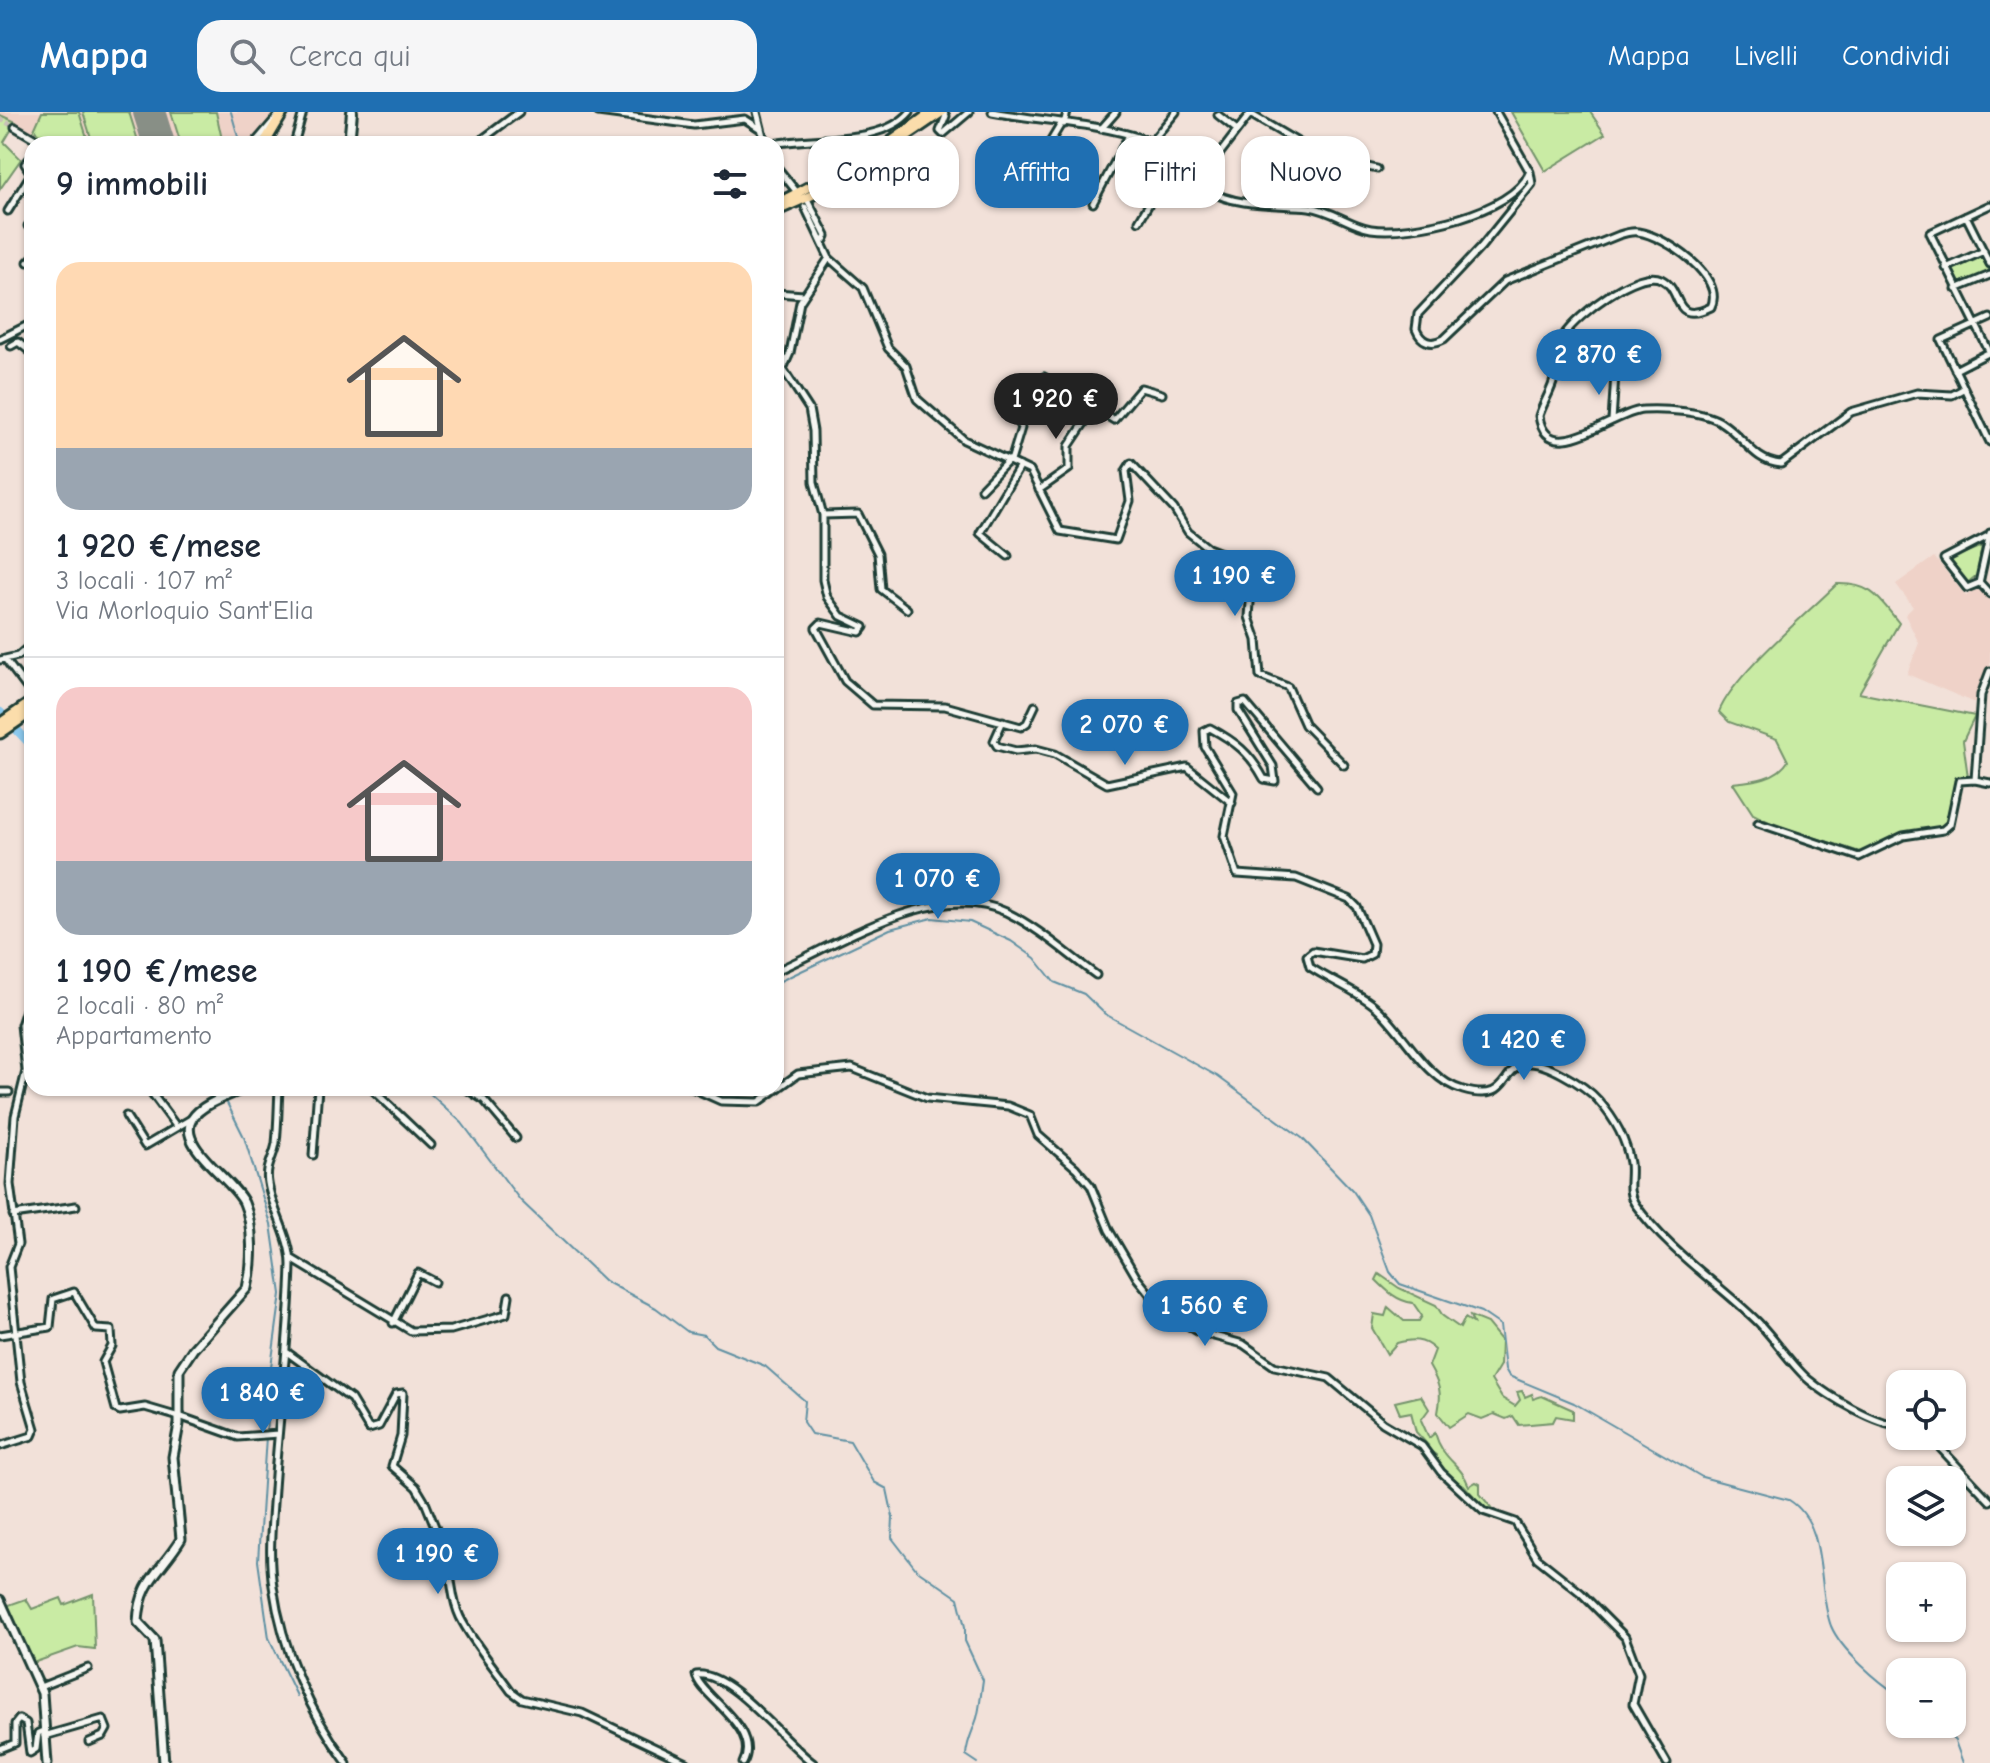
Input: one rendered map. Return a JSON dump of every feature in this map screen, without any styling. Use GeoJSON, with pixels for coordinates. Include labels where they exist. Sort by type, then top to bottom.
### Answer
{"type":"FeatureCollection","features":[{"type":"Feature","properties":{"kind":"highway"},"geometry":{"type":"LineString","coordinates":[[272,136],[284,113]]}},
{"type":"Feature","properties":{"kind":"highway"},"geometry":{"type":"LineString","coordinates":[[0,724],[24,708]]}},
{"type":"Feature","properties":{"kind":"highway"},"geometry":{"type":"LineString","coordinates":[[0,733],[24,710]]}},
{"type":"Feature","properties":{"kind":"main road"},"geometry":{"type":"LineString","coordinates":[[350,136],[352,112]]}},
{"type":"Feature","properties":{"kind":"main road"},"geometry":{"type":"LineString","coordinates":[[784,200],[878,151],[932,112]]}},
{"type":"Feature","properties":{"kind":"main road"},"geometry":{"type":"LineString","coordinates":[[784,208],[806,203],[882,156],[943,112]]}},
{"type":"Feature","properties":{"kind":"street"},"geometry":{"type":"LineString","coordinates":[[296,136],[303,112]]}},
{"type":"Feature","properties":{"kind":"street"},"geometry":{"type":"LineString","coordinates":[[487,136],[519,112]]}},
{"type":"Feature","properties":{"kind":"street"},"geometry":{"type":"LineString","coordinates":[[598,112],[694,125],[745,119],[759,128]]}},
{"type":"Feature","properties":{"kind":"street"},"geometry":{"type":"LineString","coordinates":[[757,112],[762,136]]}},
{"type":"Feature","properties":{"kind":"street"},"geometry":{"type":"LineString","coordinates":[[784,143],[878,133],[895,128],[910,112]]}},
{"type":"Feature","properties":{"kind":"street"},"geometry":{"type":"LineString","coordinates":[[943,112],[946,116],[943,134],[969,112]]}},
{"type":"Feature","properties":{"kind":"street"},"geometry":{"type":"LineString","coordinates":[[992,112],[1132,136]]}},
{"type":"Feature","properties":{"kind":"street"},"geometry":{"type":"LineString","coordinates":[[1055,136],[1067,112]]}},
{"type":"Feature","properties":{"kind":"street"},"geometry":{"type":"LineString","coordinates":[[1101,129],[1116,112]]}},
{"type":"Feature","properties":{"kind":"street"},"geometry":{"type":"LineString","coordinates":[[1156,136],[1176,112]]}},
{"type":"Feature","properties":{"kind":"street"},"geometry":{"type":"LineString","coordinates":[[1496,112],[1530,172],[1532,184],[1524,197],[1418,314],[1416,329],[1424,341],[1438,343],[1505,281],[1636,231],[1680,250],[1713,286],[1715,296],[1711,307],[1698,313],[1684,310],[1666,282],[1659,277],[1628,283],[1565,333],[1557,352],[1555,377],[1539,416],[1553,439],[1567,441],[1641,410],[1710,417],[1721,421],[1766,463],[1781,464],[1851,412],[1917,393],[1952,395],[1963,389]]}},
{"type":"Feature","properties":{"kind":"street"},"geometry":{"type":"LineString","coordinates":[[260,136],[270,122],[284,113]]}},
{"type":"Feature","properties":{"kind":"street"},"geometry":{"type":"LineString","coordinates":[[1225,146],[1250,114],[1323,157],[1377,169]]}},
{"type":"Feature","properties":{"kind":"street"},"geometry":{"type":"LineString","coordinates":[[1218,115],[1237,130]]}},
{"type":"Feature","properties":{"kind":"street"},"geometry":{"type":"LineString","coordinates":[[15,127],[30,136]]}},
{"type":"Feature","properties":{"kind":"street"},"geometry":{"type":"LineString","coordinates":[[1099,192],[1129,135]]}},
{"type":"Feature","properties":{"kind":"street"},"geometry":{"type":"LineString","coordinates":[[1225,196],[1313,208],[1341,215],[1369,229],[1387,230],[1449,223],[1517,192],[1530,172]]}},
{"type":"Feature","properties":{"kind":"street"},"geometry":{"type":"LineString","coordinates":[[784,176],[796,191]]}},
{"type":"Feature","properties":{"kind":"street"},"geometry":{"type":"LineString","coordinates":[[8,211],[24,188]]}},
{"type":"Feature","properties":{"kind":"street"},"geometry":{"type":"LineString","coordinates":[[806,203],[826,236],[824,240],[829,258],[863,288],[888,348],[906,366],[917,399],[964,440],[1030,471],[1060,531],[1116,540],[1130,501],[1126,471],[1131,463],[1174,509],[1188,532],[1208,548],[1247,563],[1252,575],[1249,617],[1257,640],[1260,676],[1288,687],[1305,725],[1344,765]]}},
{"type":"Feature","properties":{"kind":"street"},"geometry":{"type":"LineString","coordinates":[[1955,370],[1990,352],[1973,325],[1930,233],[1990,205]]}},
{"type":"Feature","properties":{"kind":"street"},"geometry":{"type":"LineString","coordinates":[[1139,221],[1147,208]]}},
{"type":"Feature","properties":{"kind":"street"},"geometry":{"type":"LineString","coordinates":[[1966,216],[1990,262]]}},
{"type":"Feature","properties":{"kind":"street"},"geometry":{"type":"LineString","coordinates":[[1946,268],[1984,251]]}},
{"type":"Feature","properties":{"kind":"street"},"geometry":{"type":"LineString","coordinates":[[784,365],[804,295],[829,258]]}},
{"type":"Feature","properties":{"kind":"street"},"geometry":{"type":"LineString","coordinates":[[1956,289],[1990,275]]}},
{"type":"Feature","properties":{"kind":"street"},"geometry":{"type":"LineString","coordinates":[[784,294],[804,295]]}},
{"type":"Feature","properties":{"kind":"street"},"geometry":{"type":"LineString","coordinates":[[1990,318],[1941,340],[1990,442]]}},
{"type":"Feature","properties":{"kind":"street"},"geometry":{"type":"LineString","coordinates":[[0,339],[24,327]]}},
{"type":"Feature","properties":{"kind":"street"},"geometry":{"type":"LineString","coordinates":[[11,346],[18,342],[24,347]]}},
{"type":"Feature","properties":{"kind":"street"},"geometry":{"type":"LineString","coordinates":[[784,371],[809,409],[814,482],[823,515],[823,580],[827,597],[841,616],[864,627],[860,632],[821,623],[816,628],[845,681],[878,708],[945,706],[1024,726],[1035,706]]}},
{"type":"Feature","properties":{"kind":"street"},"geometry":{"type":"LineString","coordinates":[[1591,374],[1640,375]]}},
{"type":"Feature","properties":{"kind":"street"},"geometry":{"type":"LineString","coordinates":[[1612,421],[1615,374]]}},
{"type":"Feature","properties":{"kind":"street"},"geometry":{"type":"LineString","coordinates":[[981,489],[1010,460],[1021,428],[1014,415],[1025,397],[1044,377],[1114,420],[1141,388],[1162,394]]}},
{"type":"Feature","properties":{"kind":"street"},"geometry":{"type":"LineString","coordinates":[[1039,490],[1069,469],[1069,446],[1095,407]]}},
{"type":"Feature","properties":{"kind":"street"},"geometry":{"type":"LineString","coordinates":[[1008,556],[980,533],[1020,466]]}},
{"type":"Feature","properties":{"kind":"street"},"geometry":{"type":"LineString","coordinates":[[823,515],[858,514],[878,554],[881,589],[907,609]]}},
{"type":"Feature","properties":{"kind":"street"},"geometry":{"type":"LineString","coordinates":[[1979,583],[1990,536]]}},
{"type":"Feature","properties":{"kind":"street"},"geometry":{"type":"LineString","coordinates":[[1979,583],[1964,586],[1944,559],[1990,536]]}},
{"type":"Feature","properties":{"kind":"street"},"geometry":{"type":"LineString","coordinates":[[1979,583],[1990,594]]}},
{"type":"Feature","properties":{"kind":"street"},"geometry":{"type":"LineString","coordinates":[[24,651],[3,660],[24,692]]}},
{"type":"Feature","properties":{"kind":"street"},"geometry":{"type":"LineString","coordinates":[[1975,780],[1981,695],[1990,671]]}},
{"type":"Feature","properties":{"kind":"street"},"geometry":{"type":"LineString","coordinates":[[1317,787],[1270,736],[1249,706],[1241,702],[1238,710],[1277,778],[1268,782],[1242,746],[1207,729],[1205,747],[1232,786],[1232,803],[1224,836],[1237,874],[1296,878],[1346,897],[1357,907],[1373,944],[1372,954],[1362,959],[1313,951],[1307,956],[1310,967],[1375,1005],[1447,1084],[1465,1091],[1489,1093],[1502,1087],[1521,1065],[1529,1063],[1548,1067],[1589,1091],[1621,1131],[1630,1163],[1630,1194],[1657,1229],[1756,1320],[1807,1379],[1861,1413],[1886,1424]]}},
{"type":"Feature","properties":{"kind":"street"},"geometry":{"type":"LineString","coordinates":[[1003,721],[994,741],[1006,749],[1055,754],[1107,784],[1187,767],[1232,803]]}},
{"type":"Feature","properties":{"kind":"street"},"geometry":{"type":"LineString","coordinates":[[1758,823],[1850,855],[1865,857],[1903,836],[1943,830],[1950,824],[1959,781],[1990,783]]}},
{"type":"Feature","properties":{"kind":"street"},"geometry":{"type":"LineString","coordinates":[[784,967],[896,915],[971,905],[1005,911],[1096,975]]}},
{"type":"Feature","properties":{"kind":"street"},"geometry":{"type":"LineString","coordinates":[[24,1016],[21,1025],[24,1053]]}},
{"type":"Feature","properties":{"kind":"street"},"geometry":{"type":"LineString","coordinates":[[784,1084],[798,1074],[852,1068],[927,1098],[1008,1106],[1030,1115],[1043,1141],[1076,1168],[1091,1186],[1109,1230],[1137,1278],[1163,1310],[1199,1332],[1243,1344],[1274,1366],[1329,1378],[1383,1423],[1422,1446],[1441,1472],[1483,1511],[1515,1522],[1537,1558],[1581,1593],[1625,1637],[1639,1674],[1633,1704],[1667,1763]]}},
{"type":"Feature","properties":{"kind":"street"},"geometry":{"type":"LineString","coordinates":[[0,1446],[32,1436],[35,1432],[21,1382],[9,1267],[18,1244],[13,1215],[12,1142],[24,1081]]}},
{"type":"Feature","properties":{"kind":"street"},"geometry":{"type":"LineString","coordinates":[[0,1092],[9,1092]]}},
{"type":"Feature","properties":{"kind":"street"},"geometry":{"type":"LineString","coordinates":[[154,1096],[176,1126]]}},
{"type":"Feature","properties":{"kind":"street"},"geometry":{"type":"LineString","coordinates":[[126,1116],[145,1146],[228,1096]]}},
{"type":"Feature","properties":{"kind":"street"},"geometry":{"type":"LineString","coordinates":[[279,1096],[276,1147],[268,1163],[267,1181],[291,1259],[288,1353],[278,1434],[271,1553],[281,1626],[324,1733],[347,1763]]}},
{"type":"Feature","properties":{"kind":"street"},"geometry":{"type":"LineString","coordinates":[[313,1155],[317,1096]]}},
{"type":"Feature","properties":{"kind":"street"},"geometry":{"type":"LineString","coordinates":[[379,1096],[431,1145]]}},
{"type":"Feature","properties":{"kind":"street"},"geometry":{"type":"LineString","coordinates":[[478,1096],[516,1138]]}},
{"type":"Feature","properties":{"kind":"street"},"geometry":{"type":"LineString","coordinates":[[710,1096],[721,1101],[759,1102],[767,1096]]}},
{"type":"Feature","properties":{"kind":"street"},"geometry":{"type":"LineString","coordinates":[[164,1763],[155,1640],[138,1622],[139,1604],[146,1583],[181,1539],[173,1457],[179,1416],[179,1370],[193,1349],[247,1288],[250,1276],[250,1236],[243,1200],[192,1143],[189,1130],[192,1119]]}},
{"type":"Feature","properties":{"kind":"street"},"geometry":{"type":"LineString","coordinates":[[13,1215],[76,1206]]}},
{"type":"Feature","properties":{"kind":"street"},"geometry":{"type":"LineString","coordinates":[[291,1259],[393,1323],[411,1331],[451,1330],[506,1314],[509,1296]]}},
{"type":"Feature","properties":{"kind":"street"},"geometry":{"type":"LineString","coordinates":[[393,1323],[418,1273],[435,1282]]}},
{"type":"Feature","properties":{"kind":"street"},"geometry":{"type":"LineString","coordinates":[[0,1335],[16,1335],[50,1327],[53,1299],[74,1292],[96,1329],[111,1330],[112,1346],[103,1362],[116,1409],[147,1407],[238,1437],[278,1434]]}},
{"type":"Feature","properties":{"kind":"street"},"geometry":{"type":"LineString","coordinates":[[288,1353],[351,1399],[369,1429],[379,1426],[396,1394],[403,1393],[403,1425],[392,1466],[416,1487],[425,1502],[436,1529],[434,1548],[450,1567],[452,1592],[462,1620],[511,1691],[531,1702],[582,1713],[687,1763]]}},
{"type":"Feature","properties":{"kind":"street"},"geometry":{"type":"LineString","coordinates":[[1942,1450],[1990,1501]]}},
{"type":"Feature","properties":{"kind":"street"},"geometry":{"type":"LineString","coordinates":[[0,1600],[40,1687],[47,1763]]}},
{"type":"Feature","properties":{"kind":"street"},"geometry":{"type":"LineString","coordinates":[[40,1687],[88,1668]]}},
{"type":"Feature","properties":{"kind":"street"},"geometry":{"type":"LineString","coordinates":[[743,1763],[746,1753],[737,1726],[725,1707],[697,1682],[696,1675],[704,1675],[729,1688],[813,1763]]}},
{"type":"Feature","properties":{"kind":"street"},"geometry":{"type":"LineString","coordinates":[[0,1749],[15,1743],[15,1724],[19,1719],[26,1723],[30,1753],[36,1749],[38,1733],[103,1719],[107,1729],[103,1736],[89,1742]]}},
{"type":"Feature","properties":{"kind":"shaded area"},"geometry":{"type":"Polygon","coordinates":[[[0,112],[278,112],[258,136],[40,136],[16,122],[4,142],[21,159],[0,189],[0,112]]]}},
{"type":"Feature","properties":{"kind":"shaded area"},"geometry":{"type":"Polygon","coordinates":[[[1934,557],[1966,596],[1978,587],[1990,600],[1990,667],[1982,678],[1977,704],[1907,674],[1919,643],[1905,615],[1913,607],[1896,584],[1934,557]]]}},
{"type":"Feature","properties":{"kind":"green space"},"geometry":{"type":"Polygon","coordinates":[[[42,112],[79,112],[86,136],[42,136],[34,130],[42,112]]]}},
{"type":"Feature","properties":{"kind":"green space"},"geometry":{"type":"Polygon","coordinates":[[[83,112],[129,112],[136,136],[90,136],[83,112]]]}},
{"type":"Feature","properties":{"kind":"green space"},"geometry":{"type":"Polygon","coordinates":[[[171,112],[216,112],[221,136],[178,136],[171,112]]]}},
{"type":"Feature","properties":{"kind":"green space"},"geometry":{"type":"Polygon","coordinates":[[[1511,112],[1590,112],[1605,134],[1545,171],[1511,112]]]}},
{"type":"Feature","properties":{"kind":"green space"},"geometry":{"type":"Polygon","coordinates":[[[0,115],[16,122],[4,142],[21,159],[0,189],[0,115]]]}},
{"type":"Feature","properties":{"kind":"green space"},"geometry":{"type":"Polygon","coordinates":[[[1983,253],[1990,273],[1957,287],[1948,268],[1983,253]]]}},
{"type":"Feature","properties":{"kind":"green space"},"geometry":{"type":"Polygon","coordinates":[[[1982,546],[1977,575],[1967,583],[1950,564],[1952,558],[1982,546]]]}},
{"type":"Feature","properties":{"kind":"green space"},"geometry":{"type":"Polygon","coordinates":[[[1837,584],[1867,589],[1880,599],[1899,623],[1859,693],[1975,716],[1963,741],[1968,777],[1956,777],[1946,824],[1932,830],[1896,835],[1866,854],[1775,825],[1753,814],[1733,783],[1771,775],[1788,761],[1777,739],[1729,722],[1719,712],[1727,697],[1755,663],[1837,584]]]}},
{"type":"Feature","properties":{"kind":"green space"},"geometry":{"type":"Polygon","coordinates":[[[1379,1274],[1399,1288],[1436,1305],[1443,1316],[1460,1328],[1465,1318],[1473,1323],[1470,1316],[1487,1323],[1501,1340],[1500,1365],[1491,1380],[1502,1398],[1515,1406],[1520,1400],[1517,1392],[1522,1391],[1525,1397],[1532,1394],[1533,1399],[1542,1396],[1573,1410],[1573,1419],[1556,1416],[1553,1422],[1519,1425],[1513,1416],[1506,1419],[1494,1414],[1482,1419],[1469,1414],[1449,1427],[1438,1413],[1439,1389],[1429,1366],[1435,1350],[1422,1341],[1412,1340],[1397,1343],[1387,1354],[1372,1328],[1374,1314],[1385,1316],[1388,1307],[1404,1321],[1419,1321],[1422,1316],[1413,1303],[1388,1292],[1376,1280],[1379,1274]]]}},
{"type":"Feature","properties":{"kind":"green space"},"geometry":{"type":"Polygon","coordinates":[[[1421,1396],[1429,1409],[1421,1420],[1429,1438],[1435,1433],[1442,1450],[1469,1486],[1476,1482],[1480,1484],[1480,1494],[1494,1511],[1488,1512],[1464,1485],[1434,1459],[1436,1455],[1425,1447],[1428,1445],[1416,1432],[1411,1412],[1400,1414],[1395,1402],[1421,1396]]]}},
{"type":"Feature","properties":{"kind":"green space"},"geometry":{"type":"Polygon","coordinates":[[[93,1594],[95,1649],[78,1647],[30,1664],[6,1606],[26,1599],[32,1609],[61,1598],[64,1605],[93,1594]]]}},
{"type":"Feature","properties":{"kind":"waterway"},"geometry":{"type":"LineString","coordinates":[[231,112],[238,136]]}},
{"type":"Feature","properties":{"kind":"waterway"},"geometry":{"type":"LineString","coordinates":[[0,712],[24,738]]}},
{"type":"Feature","properties":{"kind":"waterway"},"geometry":{"type":"LineString","coordinates":[[784,979],[890,929],[932,918],[970,922],[1011,941],[1035,958],[1054,982],[1084,994],[1105,1014],[1217,1076],[1302,1138],[1353,1191],[1369,1215],[1390,1272],[1400,1284],[1481,1312],[1500,1325],[1505,1369],[1509,1376],[1574,1403],[1702,1477],[1789,1500],[1802,1511],[1816,1541],[1831,1626],[1861,1665],[1886,1686]]}},
{"type":"Feature","properties":{"kind":"waterway"},"geometry":{"type":"LineString","coordinates":[[433,1096],[462,1123],[520,1200],[605,1281],[656,1308],[688,1332],[704,1335],[715,1346],[765,1366],[805,1401],[803,1422],[811,1434],[850,1441],[874,1482],[887,1489],[893,1517],[892,1538],[916,1569],[958,1598],[965,1641],[983,1680],[978,1714],[966,1755],[978,1763]]}},
{"type":"Feature","properties":{"kind":"waterway"},"geometry":{"type":"LineString","coordinates":[[225,1099],[244,1137],[271,1224],[281,1294],[270,1374],[258,1561],[269,1638],[297,1696]]}},
{"type":"Feature","properties":{"kind":"waterway"},"geometry":{"type":"LineString","coordinates":[[1952,1738],[1963,1763]]}},
{"type":"Feature","properties":{"kind":"runway"},"geometry":{"type":"LineString","coordinates":[[149,112],[156,136]]}},
{"type":"Feature","properties":{"kind":"tunnel"},"geometry":{"type":"LineString","coordinates":[[0,119],[15,127]]}}]}
